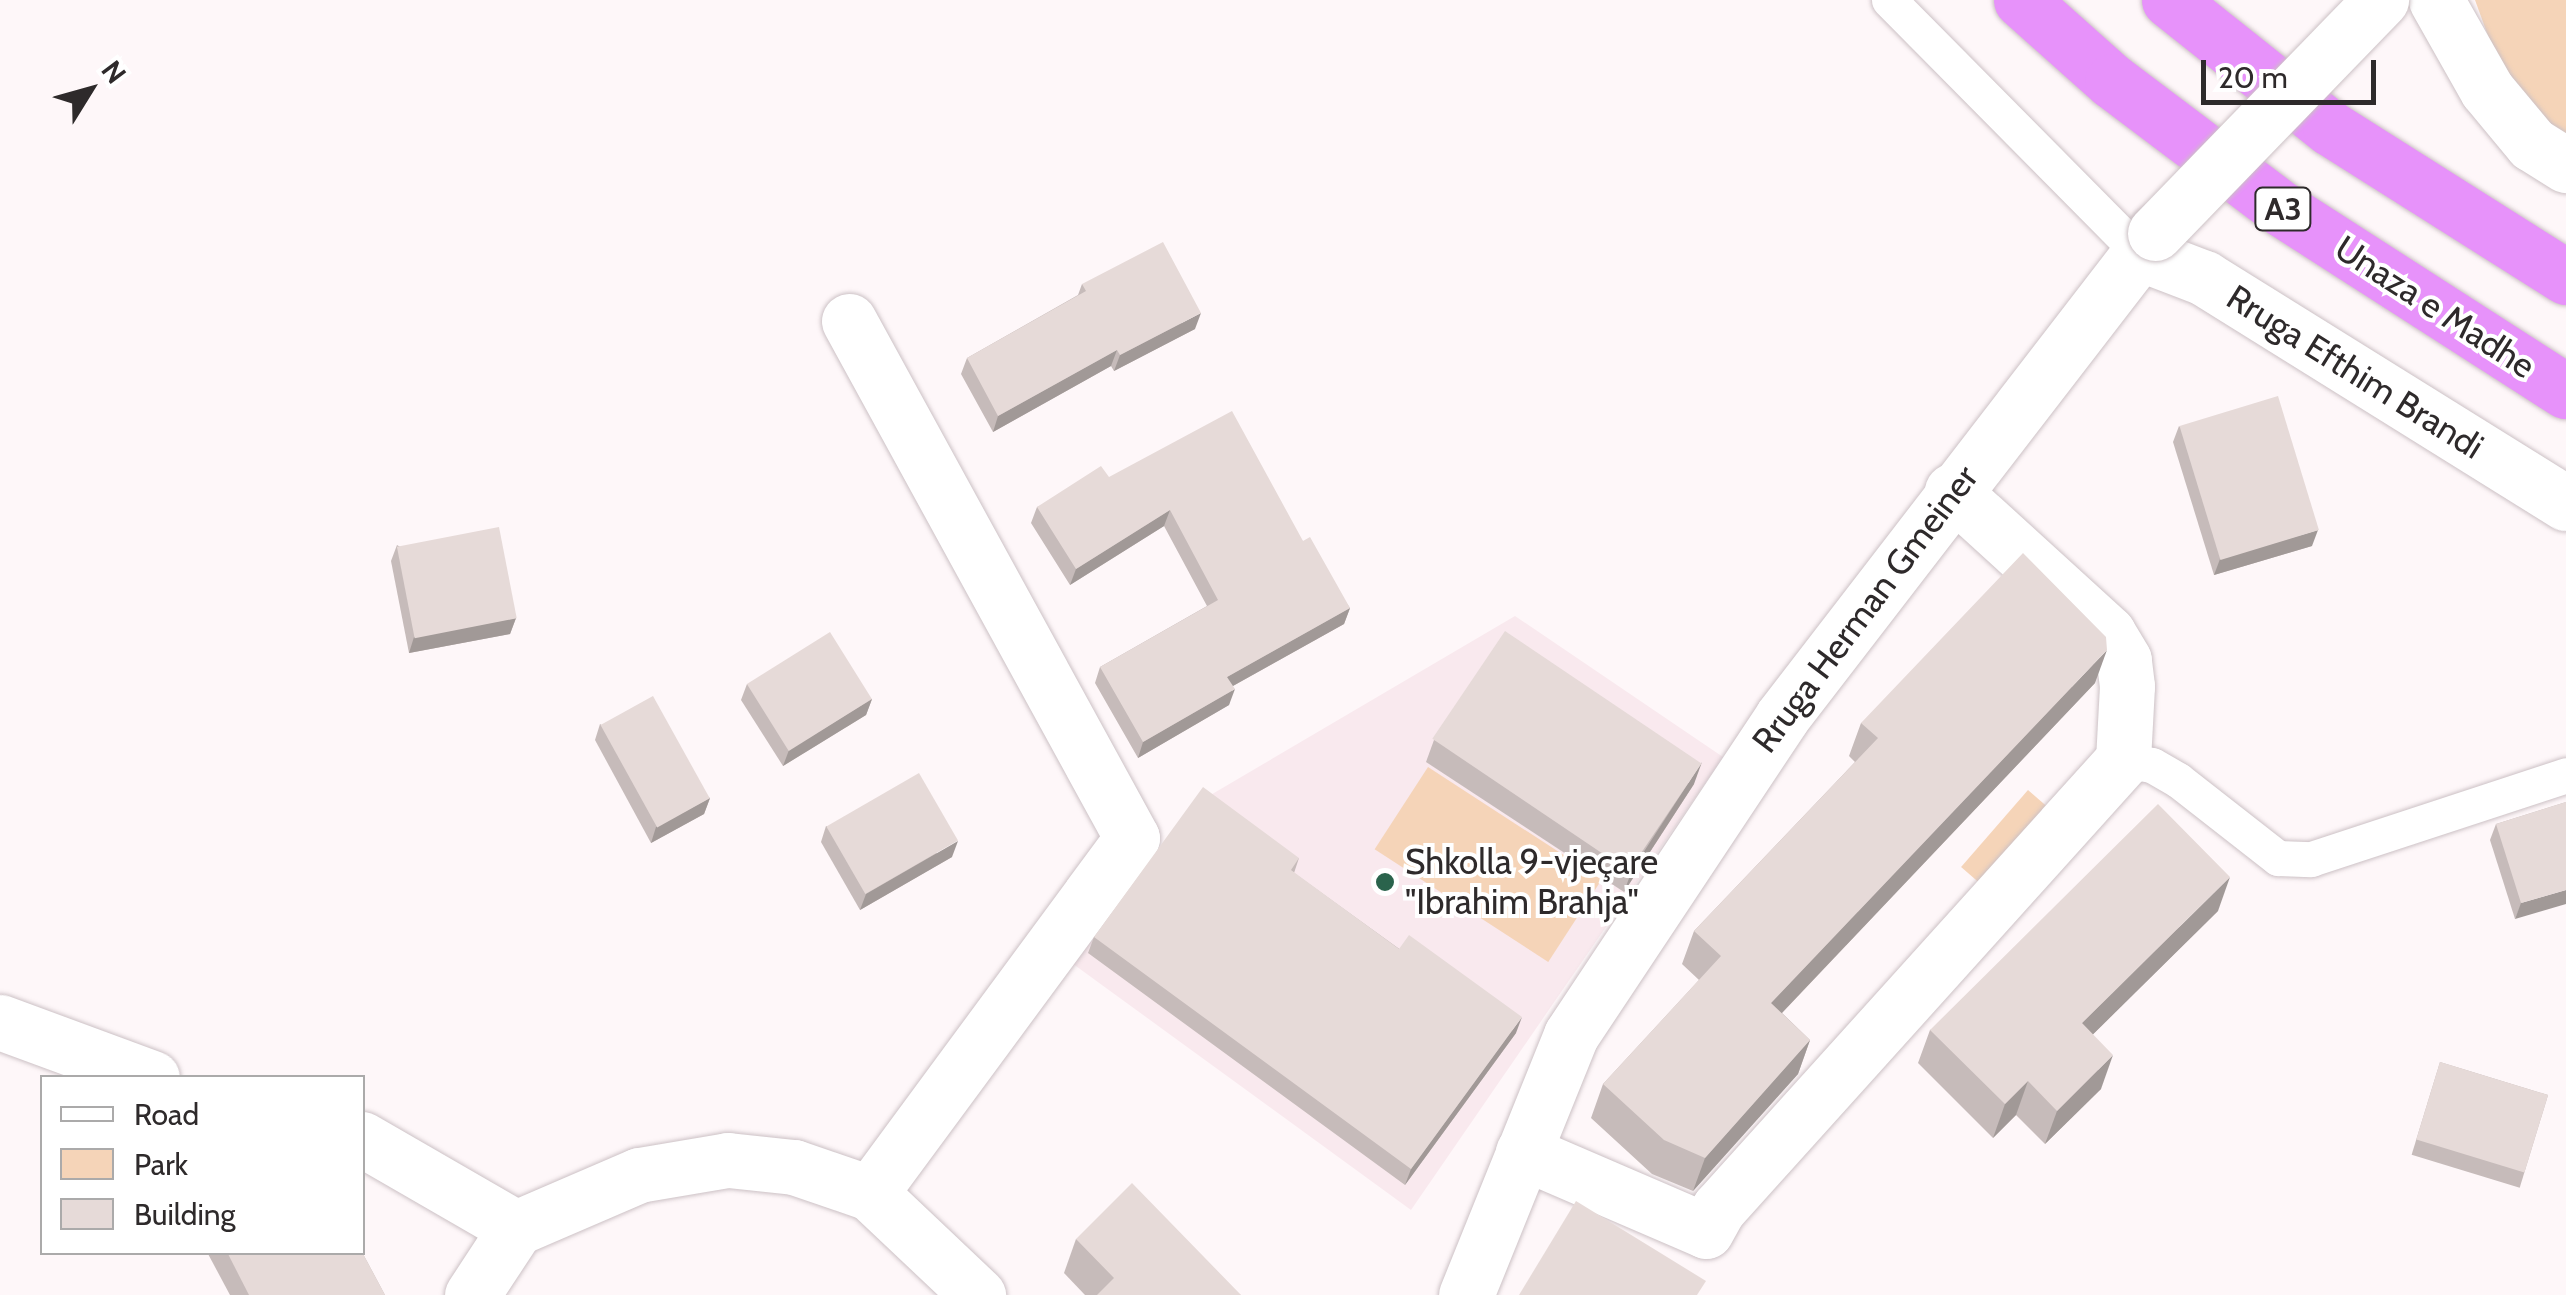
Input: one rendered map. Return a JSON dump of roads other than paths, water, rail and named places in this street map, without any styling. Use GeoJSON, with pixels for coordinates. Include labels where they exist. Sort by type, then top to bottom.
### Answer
{"type":"FeatureCollection","features":[{"type":"Feature","properties":{"kind":"highway","name":"Unaza e Madhe"},"geometry":{"type":"LineString","coordinates":[[2022,0],[2112,81],[2282,208],[2566,390]]}},
{"type":"Feature","properties":{"kind":"highway"},"geometry":{"type":"LineString","coordinates":[[2169,0],[2330,128],[2566,277]]}},
{"type":"Feature","properties":{"kind":"street","name":"Rruga Herman Gmeiner"},"geometry":{"type":"LineString","coordinates":[[1466,1295],[1570,1035],[1782,716],[2147,243],[2381,0]]}},
{"type":"Feature","properties":{"kind":"street"},"geometry":{"type":"LineString","coordinates":[[2436,0],[2487,90],[2532,144],[2566,164]]}},
{"type":"Feature","properties":{"kind":"street","name":"Rruga Efthim Brandi"},"geometry":{"type":"LineString","coordinates":[[2147,243],[2566,503]]}},
{"type":"Feature","properties":{"kind":"street"},"geometry":{"type":"LineString","coordinates":[[848,321],[1132,838],[870,1193]]}},
{"type":"Feature","properties":{"kind":"street"},"geometry":{"type":"LineString","coordinates":[[1523,1152],[1706,1230],[1719,1208],[2122,760],[2126,673],[2108,633],[1952,491]]}},
{"type":"Feature","properties":{"kind":"street"},"geometry":{"type":"LineString","coordinates":[[0,1022],[144,1075]]}},
{"type":"Feature","properties":{"kind":"street"},"geometry":{"type":"LineString","coordinates":[[365,1141],[516,1228]]}},
{"type":"Feature","properties":{"kind":"street"},"geometry":{"type":"LineString","coordinates":[[472,1295],[516,1228],[639,1175],[728,1160],[794,1167],[870,1193],[978,1295]]}},
{"type":"Feature","properties":{"kind":"lane"},"geometry":{"type":"LineString","coordinates":[[1889,0],[2147,243]]}},
{"type":"Feature","properties":{"kind":"lane"},"geometry":{"type":"LineString","coordinates":[[2122,760],[2152,764],[2252,843],[2294,858],[2311,859],[2566,775]]}},
{"type":"Feature","properties":{"kind":"place","name":"Shkolla 9-vjeçare \"Ibrahim Brahja\""},"geometry":{"type":"Point","coordinates":[1385,882]}}]}
